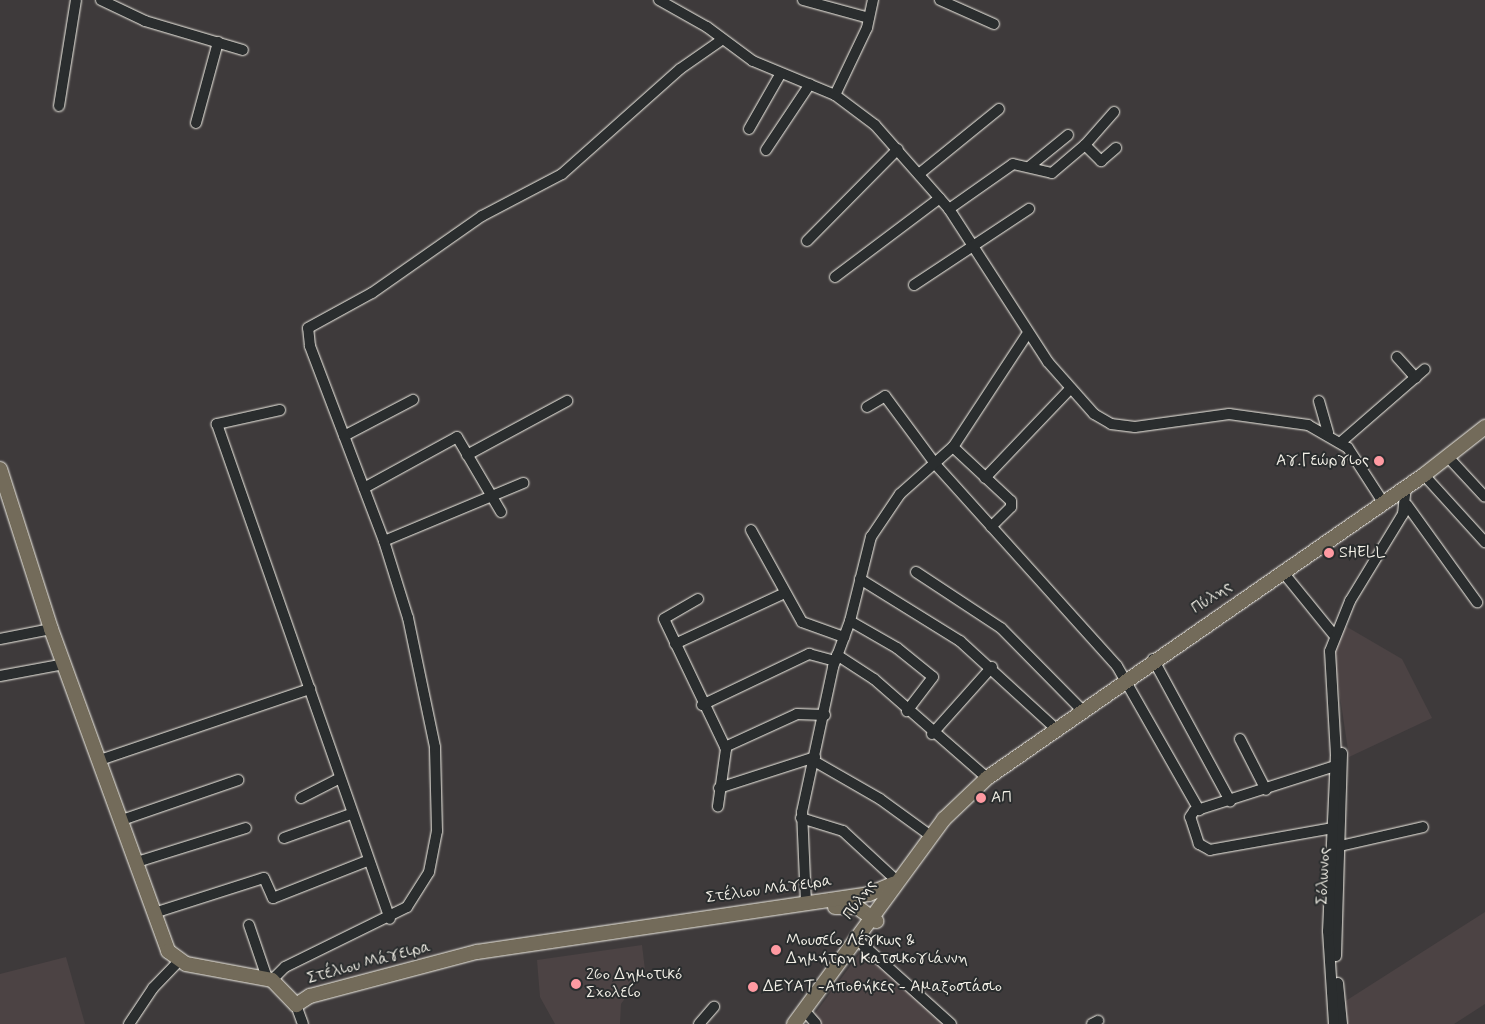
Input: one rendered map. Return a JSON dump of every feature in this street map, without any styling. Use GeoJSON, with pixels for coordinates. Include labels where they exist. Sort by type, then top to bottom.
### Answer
{"type":"FeatureCollection","features":[{"type":"Feature","properties":{"kind":"main road","name":"Πύλης"},"geometry":{"type":"LineString","coordinates":[[876,916],[895,882],[931,836],[987,778],[1154,659],[1424,475],[1485,427]]}},
{"type":"Feature","properties":{"kind":"main road"},"geometry":{"type":"LineString","coordinates":[[0,469],[51,629],[122,820],[168,951],[179,961],[270,979],[296,1005]]}},
{"type":"Feature","properties":{"kind":"main road","name":"Πύλης"},"geometry":{"type":"LineString","coordinates":[[794,1024],[808,1018],[859,939],[962,802]]}},
{"type":"Feature","properties":{"kind":"main road","name":"Στέλιου Μάγειρα"},"geometry":{"type":"LineString","coordinates":[[296,1005],[316,995],[515,944],[806,903],[847,896],[895,882]]}},
{"type":"Feature","properties":{"kind":"main road"},"geometry":{"type":"LineString","coordinates":[[847,896],[863,900],[876,916]]}},
{"type":"Feature","properties":{"kind":"main road","name":"Στέλιου Μάγειρα"},"geometry":{"type":"LineString","coordinates":[[296,1005],[318,1004],[528,950],[836,907],[854,906],[876,916]]}},
{"type":"Feature","properties":{"kind":"main road"},"geometry":{"type":"LineString","coordinates":[[836,907],[858,915],[859,939]]}},
{"type":"Feature","properties":{"kind":"street"},"geometry":{"type":"LineString","coordinates":[[59,106],[76,0]]}},
{"type":"Feature","properties":{"kind":"street"},"geometry":{"type":"LineString","coordinates":[[101,0],[140,19],[243,50]]}},
{"type":"Feature","properties":{"kind":"street"},"geometry":{"type":"LineString","coordinates":[[659,0],[723,39],[753,61],[836,95],[898,149],[949,209],[1028,333],[1070,389],[1094,414],[1120,426],[1242,414],[1288,420],[1328,433],[1341,442],[1383,502]]}},
{"type":"Feature","properties":{"kind":"street"},"geometry":{"type":"LineString","coordinates":[[803,0],[869,18]]}},
{"type":"Feature","properties":{"kind":"street"},"geometry":{"type":"LineString","coordinates":[[836,95],[869,18],[873,0]]}},
{"type":"Feature","properties":{"kind":"street"},"geometry":{"type":"LineString","coordinates":[[940,0],[994,24]]}},
{"type":"Feature","properties":{"kind":"street"},"geometry":{"type":"LineString","coordinates":[[249,925],[270,979],[290,964],[390,919],[407,907],[429,872],[436,840],[438,788],[429,712],[384,541],[306,335],[311,324],[372,293],[482,216],[562,174],[680,69],[723,39]]}},
{"type":"Feature","properties":{"kind":"street"},"geometry":{"type":"LineString","coordinates":[[196,123],[218,42]]}},
{"type":"Feature","properties":{"kind":"street"},"geometry":{"type":"LineString","coordinates":[[749,129],[781,73]]}},
{"type":"Feature","properties":{"kind":"street"},"geometry":{"type":"LineString","coordinates":[[766,150],[810,84]]}},
{"type":"Feature","properties":{"kind":"street"},"geometry":{"type":"LineString","coordinates":[[919,174],[999,110]]}},
{"type":"Feature","properties":{"kind":"street"},"geometry":{"type":"LineString","coordinates":[[949,209],[1008,166],[1030,166],[1048,174],[1085,145],[1114,112]]}},
{"type":"Feature","properties":{"kind":"street"},"geometry":{"type":"LineString","coordinates":[[1030,166],[1068,135]]}},
{"type":"Feature","properties":{"kind":"street"},"geometry":{"type":"LineString","coordinates":[[1085,145],[1101,162],[1116,148]]}},
{"type":"Feature","properties":{"kind":"street"},"geometry":{"type":"LineString","coordinates":[[807,241],[898,149]]}},
{"type":"Feature","properties":{"kind":"street"},"geometry":{"type":"LineString","coordinates":[[835,277],[940,198]]}},
{"type":"Feature","properties":{"kind":"street"},"geometry":{"type":"LineString","coordinates":[[914,285],[972,243],[1029,209]]}},
{"type":"Feature","properties":{"kind":"street"},"geometry":{"type":"LineString","coordinates":[[806,903],[801,818],[836,658],[850,621],[870,541],[883,515],[953,448],[1028,333]]}},
{"type":"Feature","properties":{"kind":"street"},"geometry":{"type":"LineString","coordinates":[[1397,357],[1416,378]]}},
{"type":"Feature","properties":{"kind":"street"},"geometry":{"type":"LineString","coordinates":[[1341,442],[1425,369]]}},
{"type":"Feature","properties":{"kind":"street"},"geometry":{"type":"LineString","coordinates":[[985,478],[1070,389]]}},
{"type":"Feature","properties":{"kind":"street"},"geometry":{"type":"LineString","coordinates":[[867,407],[886,396],[936,465],[991,527],[1055,593],[1126,679],[1199,810]]}},
{"type":"Feature","properties":{"kind":"street"},"geometry":{"type":"LineString","coordinates":[[344,436],[413,400]]}},
{"type":"Feature","properties":{"kind":"street"},"geometry":{"type":"LineString","coordinates":[[467,455],[567,401]]}},
{"type":"Feature","properties":{"kind":"street"},"geometry":{"type":"LineString","coordinates":[[1319,401],[1328,433]]}},
{"type":"Feature","properties":{"kind":"street"},"geometry":{"type":"LineString","coordinates":[[280,410],[217,424],[310,689],[350,814],[390,919]]}},
{"type":"Feature","properties":{"kind":"street"},"geometry":{"type":"LineString","coordinates":[[364,488],[456,437],[501,512]]}},
{"type":"Feature","properties":{"kind":"street"},"geometry":{"type":"LineString","coordinates":[[953,448],[1012,504],[991,527]]}},
{"type":"Feature","properties":{"kind":"street"},"geometry":{"type":"LineString","coordinates":[[1448,457],[1485,497]]}},
{"type":"Feature","properties":{"kind":"street"},"geometry":{"type":"LineString","coordinates":[[1424,475],[1485,542]]}},
{"type":"Feature","properties":{"kind":"street"},"geometry":{"type":"LineString","coordinates":[[384,541],[522,483]]}},
{"type":"Feature","properties":{"kind":"street"},"geometry":{"type":"LineString","coordinates":[[1406,486],[1407,504],[1477,602]]}},
{"type":"Feature","properties":{"kind":"street","name":"Σόλωνος"},"geometry":{"type":"LineString","coordinates":[[1334,1024],[1328,931],[1335,766],[1335,730],[1330,671],[1334,635],[1407,504]]}},
{"type":"Feature","properties":{"kind":"street"},"geometry":{"type":"LineString","coordinates":[[751,530],[785,593],[807,626],[844,637]]}},
{"type":"Feature","properties":{"kind":"street"},"geometry":{"type":"LineString","coordinates":[[1282,571],[1334,635]]}},
{"type":"Feature","properties":{"kind":"street"},"geometry":{"type":"LineString","coordinates":[[916,572],[1001,628],[1082,710]]}},
{"type":"Feature","properties":{"kind":"street"},"geometry":{"type":"LineString","coordinates":[[860,578],[953,636],[992,668],[1055,728]]}},
{"type":"Feature","properties":{"kind":"street"},"geometry":{"type":"LineString","coordinates":[[675,644],[785,593]]}},
{"type":"Feature","properties":{"kind":"street"},"geometry":{"type":"LineString","coordinates":[[698,599],[664,619],[702,705],[725,747],[718,806]]}},
{"type":"Feature","properties":{"kind":"street"},"geometry":{"type":"LineString","coordinates":[[850,621],[897,648],[933,677],[907,711]]}},
{"type":"Feature","properties":{"kind":"street"},"geometry":{"type":"LineString","coordinates":[[0,639],[51,629]]}},
{"type":"Feature","properties":{"kind":"street"},"geometry":{"type":"LineString","coordinates":[[702,705],[809,654],[836,658],[874,679],[932,734],[987,778]]}},
{"type":"Feature","properties":{"kind":"street"},"geometry":{"type":"LineString","coordinates":[[1154,659],[1225,791],[1225,803]]}},
{"type":"Feature","properties":{"kind":"street"},"geometry":{"type":"LineString","coordinates":[[0,676],[64,664]]}},
{"type":"Feature","properties":{"kind":"street"},"geometry":{"type":"LineString","coordinates":[[932,734],[992,668]]}},
{"type":"Feature","properties":{"kind":"street"},"geometry":{"type":"LineString","coordinates":[[100,760],[310,689]]}},
{"type":"Feature","properties":{"kind":"street"},"geometry":{"type":"LineString","coordinates":[[725,747],[797,714],[825,715]]}},
{"type":"Feature","properties":{"kind":"street","name":"Σόλωνος"},"geometry":{"type":"LineString","coordinates":[[1335,730],[1344,782],[1336,958],[1342,1024]]}},
{"type":"Feature","properties":{"kind":"street"},"geometry":{"type":"LineString","coordinates":[[1240,739],[1266,790]]}},
{"type":"Feature","properties":{"kind":"street"},"geometry":{"type":"LineString","coordinates":[[719,788],[815,759],[880,799],[931,836]]}},
{"type":"Feature","properties":{"kind":"street"},"geometry":{"type":"LineString","coordinates":[[1333,828],[1210,850],[1199,844],[1190,820],[1190,814],[1335,766]]}},
{"type":"Feature","properties":{"kind":"street"},"geometry":{"type":"LineString","coordinates":[[301,798],[340,778]]}},
{"type":"Feature","properties":{"kind":"street"},"geometry":{"type":"LineString","coordinates":[[122,820],[238,780]]}},
{"type":"Feature","properties":{"kind":"street"},"geometry":{"type":"LineString","coordinates":[[284,838],[350,814]]}},
{"type":"Feature","properties":{"kind":"street"},"geometry":{"type":"LineString","coordinates":[[801,818],[843,831],[895,882]]}},
{"type":"Feature","properties":{"kind":"street"},"geometry":{"type":"LineString","coordinates":[[137,862],[246,828]]}},
{"type":"Feature","properties":{"kind":"street"},"geometry":{"type":"LineString","coordinates":[[1340,846],[1423,828]]}},
{"type":"Feature","properties":{"kind":"street"},"geometry":{"type":"LineString","coordinates":[[154,913],[264,878],[272,898],[367,861]]}},
{"type":"Feature","properties":{"kind":"street"},"geometry":{"type":"LineString","coordinates":[[859,939],[951,1024]]}},
{"type":"Feature","properties":{"kind":"street"},"geometry":{"type":"LineString","coordinates":[[129,1024],[153,988],[179,961]]}},
{"type":"Feature","properties":{"kind":"street"},"geometry":{"type":"LineString","coordinates":[[296,1005],[303,1024]]}},
{"type":"Feature","properties":{"kind":"street"},"geometry":{"type":"LineString","coordinates":[[699,1024],[714,1007]]}},
{"type":"Feature","properties":{"kind":"shaded area"},"geometry":{"type":"Polygon","coordinates":[[[1342,624],[1402,659],[1432,718],[1349,757],[1334,656],[1342,624]]]}},
{"type":"Feature","properties":{"kind":"shaded area"},"geometry":{"type":"Polygon","coordinates":[[[1485,912],[1485,1004],[1454,1024],[1346,1024],[1344,1002],[1485,912]]]}},
{"type":"Feature","properties":{"kind":"shaded area","name":"26ο Δημοτικό Σχολείο"},"geometry":{"type":"Polygon","coordinates":[[[642,945],[645,970],[621,1004],[620,1024],[555,1024],[540,997],[537,960],[642,945]]]}},
{"type":"Feature","properties":{"kind":"shaded area"},"geometry":{"type":"Polygon","coordinates":[[[863,949],[946,1024],[821,1024],[813,1016],[863,949]]]}},
{"type":"Feature","properties":{"kind":"shaded area"},"geometry":{"type":"Polygon","coordinates":[[[66,957],[85,1024],[0,1024],[0,974],[66,957]]]}},
{"type":"Feature","properties":{"kind":"place","name":"Αγ.Γεώργιος"},"geometry":{"type":"Point","coordinates":[1379,461]}},
{"type":"Feature","properties":{"kind":"place","name":"SHELL"},"geometry":{"type":"Point","coordinates":[1329,553]}},
{"type":"Feature","properties":{"kind":"place","name":"ΑΠ"},"geometry":{"type":"Point","coordinates":[981,798]}},
{"type":"Feature","properties":{"kind":"place","name":"Μουσείο Λέγκως & Δημήτρη Κατσικογιάννη"},"geometry":{"type":"Point","coordinates":[776,950]}},
{"type":"Feature","properties":{"kind":"place","name":"26ο Δημοτικό Σχολείο"},"geometry":{"type":"Point","coordinates":[576,984]}},
{"type":"Feature","properties":{"kind":"place","name":"ΔΕΥΑΤ -Αποθήκες - Αμαξοστάσιο"},"geometry":{"type":"Point","coordinates":[753,987]}}]}
